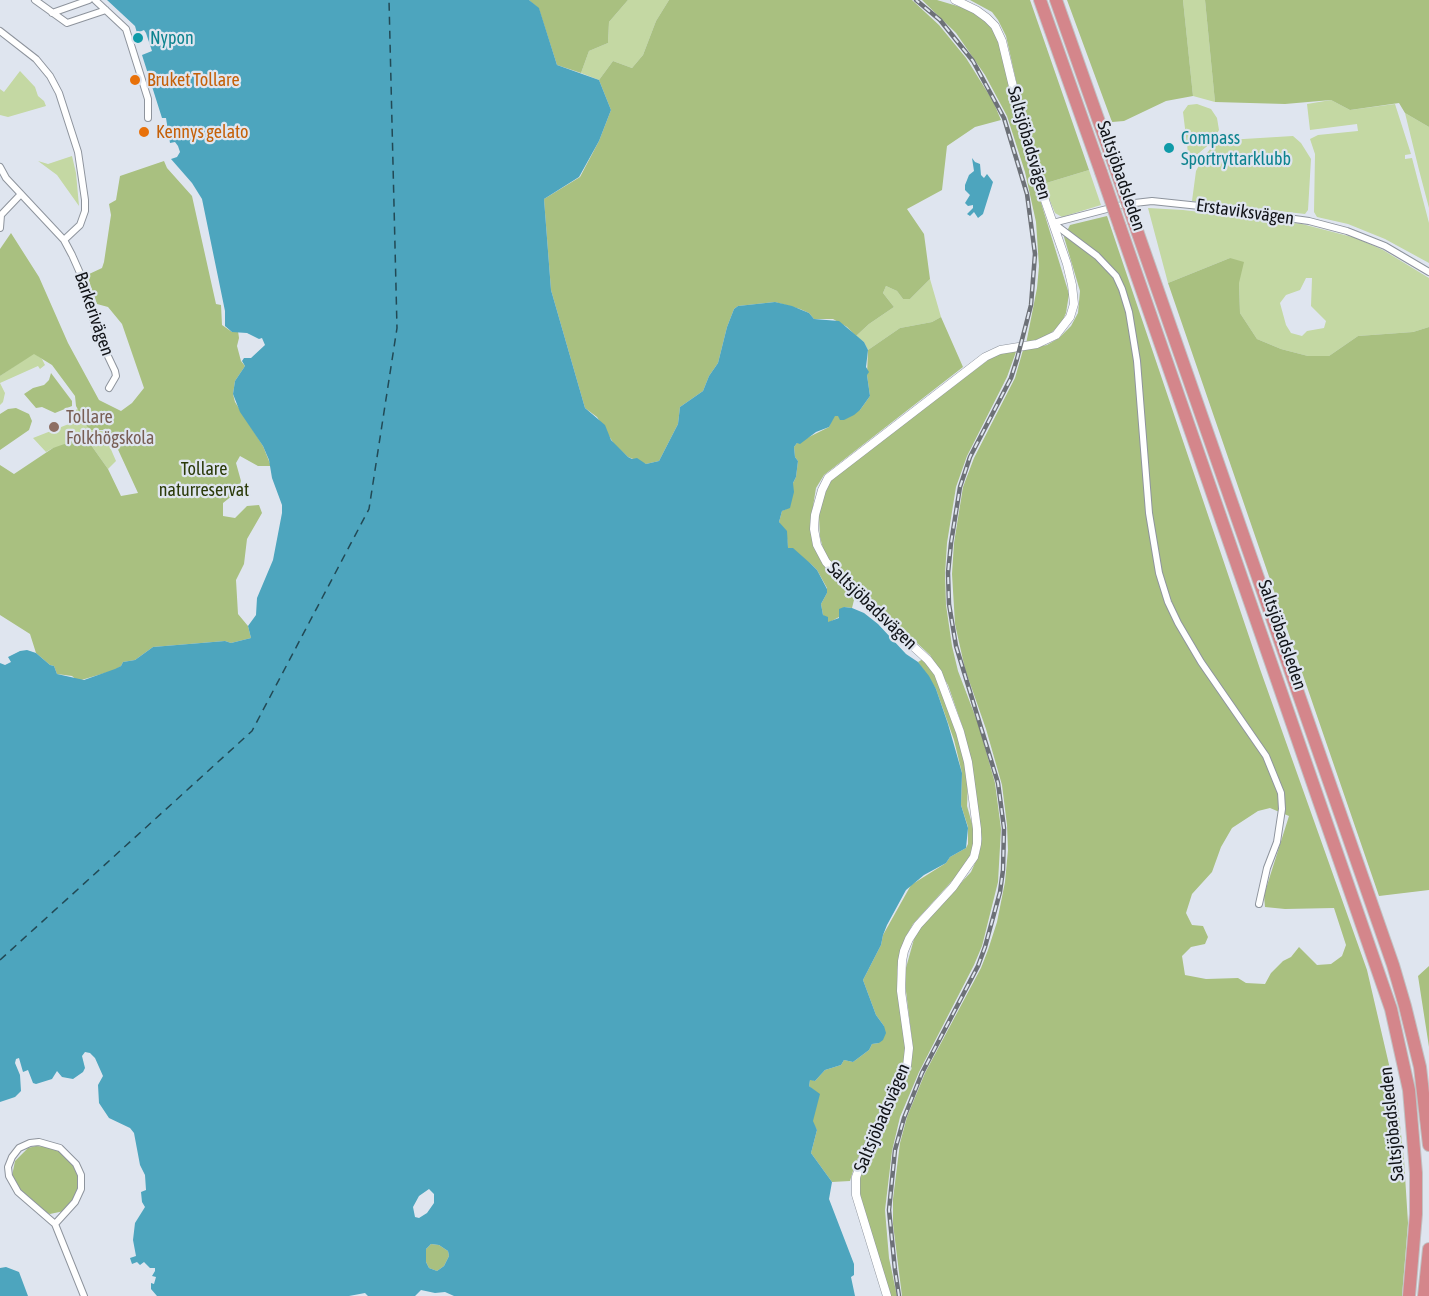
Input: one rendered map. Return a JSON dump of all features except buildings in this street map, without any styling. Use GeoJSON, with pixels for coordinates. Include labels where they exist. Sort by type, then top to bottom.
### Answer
{"type":"FeatureCollection","features":[{"type":"Feature","properties":{"kind":"highway","name":"Saltsjöbadsleden"},"geometry":{"type":"LineString","coordinates":[[1040,0],[1391,1009],[1409,1090],[1416,1173],[1416,1225],[1409,1296]]}},
{"type":"Feature","properties":{"kind":"highway","name":"Saltsjöbadsleden"},"geometry":{"type":"LineString","coordinates":[[1056,0],[1393,965],[1420,1067],[1429,1145]]}},
{"type":"Feature","properties":{"kind":"highway"},"geometry":{"type":"LineString","coordinates":[[1424,1296],[1429,1249]]}},
{"type":"Feature","properties":{"kind":"street"},"geometry":{"type":"LineString","coordinates":[[35,0],[67,24],[106,10]]}},
{"type":"Feature","properties":{"kind":"street"},"geometry":{"type":"LineString","coordinates":[[52,13],[89,0]]}},
{"type":"Feature","properties":{"kind":"street"},"geometry":{"type":"LineString","coordinates":[[95,0],[126,29],[148,99],[148,118]]}},
{"type":"Feature","properties":{"kind":"street","name":"Saltsjöbadsvägen"},"geometry":{"type":"LineString","coordinates":[[887,1296],[856,1195],[856,1178],[907,1066],[909,1048],[901,991],[904,951],[918,925],[952,888],[974,857],[977,829],[968,762],[960,732],[938,673],[928,660],[860,598],[826,562],[818,545],[814,528],[815,515],[828,478],[991,353],[1037,344],[1062,330],[1073,311],[1074,295],[1053,223],[1030,157],[1002,40],[995,26],[987,18],[955,0]]}},
{"type":"Feature","properties":{"kind":"street"},"geometry":{"type":"LineString","coordinates":[[0,31],[36,59],[50,76],[59,93],[78,152],[85,211],[80,225],[64,240]]}},
{"type":"Feature","properties":{"kind":"street","name":"Barkerivägen"},"geometry":{"type":"LineString","coordinates":[[0,167],[21,194],[64,240],[84,282],[99,340],[115,371],[116,376],[109,388]]}},
{"type":"Feature","properties":{"kind":"street"},"geometry":{"type":"LineString","coordinates":[[0,228],[1,215],[21,194]]}},
{"type":"Feature","properties":{"kind":"street","name":"Erstaviksvägen"},"geometry":{"type":"LineString","coordinates":[[1053,223],[1126,204],[1152,201],[1209,207],[1310,221],[1347,231],[1384,246],[1429,272]]}},
{"type":"Feature","properties":{"kind":"street"},"geometry":{"type":"LineString","coordinates":[[1053,223],[1097,256],[1116,276],[1122,289],[1129,312],[1137,361],[1149,513],[1159,573],[1178,623],[1201,662],[1266,756],[1281,793],[1282,809],[1277,842],[1267,868],[1259,904]]}},
{"type":"Feature","properties":{"kind":"street"},"geometry":{"type":"LineString","coordinates":[[55,1224],[75,1202],[81,1189],[81,1175],[76,1164],[60,1148],[39,1142],[30,1143],[19,1148],[12,1157],[9,1167],[12,1185],[55,1224],[84,1296]]}},
{"type":"Feature","properties":{"kind":"green space"},"geometry":{"type":"Polygon","coordinates":[[[529,0],[628,0],[609,22],[608,43],[589,51],[581,73],[557,65],[539,9],[529,0]]]}},
{"type":"Feature","properties":{"kind":"green space"},"geometry":{"type":"Polygon","coordinates":[[[628,0],[669,0],[656,21],[643,55],[632,68],[613,61],[599,80],[581,73],[589,51],[608,43],[609,22],[628,0]]]}},
{"type":"Feature","properties":{"kind":"green space"},"geometry":{"type":"Polygon","coordinates":[[[669,0],[912,0],[939,25],[966,58],[993,101],[1001,120],[975,127],[947,146],[942,190],[907,209],[924,234],[930,279],[910,299],[903,299],[897,291],[886,286],[883,293],[894,307],[856,336],[847,327],[833,319],[814,319],[809,313],[800,309],[775,302],[738,306],[734,309],[727,327],[718,363],[703,391],[680,407],[678,424],[659,461],[646,464],[628,457],[614,444],[597,417],[585,408],[551,290],[544,199],[580,177],[599,141],[611,110],[599,80],[613,61],[632,68],[643,55],[656,21],[669,0]]]}},
{"type":"Feature","properties":{"kind":"green space"},"geometry":{"type":"Polygon","coordinates":[[[922,0],[937,0],[964,8],[984,18],[998,38],[1031,170],[1069,294],[1066,313],[1061,324],[1050,334],[1026,344],[1039,266],[1036,222],[1025,172],[1007,116],[985,75],[956,33],[922,0]]]}},
{"type":"Feature","properties":{"kind":"green space"},"geometry":{"type":"Polygon","coordinates":[[[970,0],[1030,0],[1089,170],[1043,184],[1033,156],[1006,36],[992,12],[970,0]]]}},
{"type":"Feature","properties":{"kind":"green space"},"geometry":{"type":"Polygon","coordinates":[[[1067,0],[1183,0],[1193,96],[1166,101],[1124,121],[1112,122],[1067,0]]]}},
{"type":"Feature","properties":{"kind":"green space"},"geometry":{"type":"Polygon","coordinates":[[[1183,0],[1205,0],[1215,102],[1193,96],[1183,0]]]}},
{"type":"Feature","properties":{"kind":"green space"},"geometry":{"type":"Polygon","coordinates":[[[1205,0],[1429,0],[1429,127],[1405,113],[1399,103],[1350,110],[1331,100],[1285,104],[1215,102],[1205,0]]]}},
{"type":"Feature","properties":{"kind":"green space"},"geometry":{"type":"Polygon","coordinates":[[[20,71],[35,87],[38,96],[46,106],[8,117],[0,115],[0,89],[4,92],[20,71]]]}},
{"type":"Feature","properties":{"kind":"green space"},"geometry":{"type":"Polygon","coordinates":[[[1331,100],[1350,110],[1395,104],[1411,154],[1405,155],[1405,159],[1412,158],[1429,223],[1429,263],[1385,239],[1348,224],[1317,217],[1314,212],[1315,154],[1310,139],[1318,135],[1358,131],[1357,124],[1310,130],[1307,104],[1331,100]]]}},
{"type":"Feature","properties":{"kind":"green space"},"geometry":{"type":"Polygon","coordinates":[[[1197,104],[1211,109],[1217,118],[1219,130],[1212,142],[1193,158],[1188,153],[1183,112],[1188,105],[1197,104]]]}},
{"type":"Feature","properties":{"kind":"green space"},"geometry":{"type":"Polygon","coordinates":[[[1405,113],[1429,127],[1429,208],[1419,170],[1405,113]]]}},
{"type":"Feature","properties":{"kind":"green space"},"geometry":{"type":"Polygon","coordinates":[[[1293,136],[1301,143],[1311,159],[1308,210],[1305,214],[1192,201],[1196,171],[1215,143],[1227,140],[1293,136]]]}},
{"type":"Feature","properties":{"kind":"green space"},"geometry":{"type":"Polygon","coordinates":[[[72,156],[79,206],[57,175],[38,161],[48,164],[72,156]]]}},
{"type":"Feature","properties":{"kind":"green space","name":"Tollare naturreservat"},"geometry":{"type":"Polygon","coordinates":[[[164,161],[167,168],[192,196],[216,304],[221,305],[222,325],[232,332],[238,331],[237,346],[241,361],[245,366],[235,381],[233,394],[235,402],[263,446],[271,466],[258,466],[240,456],[236,463],[241,481],[238,491],[223,503],[223,516],[235,518],[247,506],[259,505],[262,513],[247,539],[244,564],[236,580],[238,614],[248,626],[251,638],[231,643],[225,641],[153,647],[135,660],[123,662],[115,670],[78,681],[72,676],[57,674],[54,666],[36,653],[30,634],[0,615],[0,465],[14,474],[53,448],[73,441],[91,445],[108,469],[121,496],[138,493],[109,430],[89,430],[76,406],[75,396],[52,365],[34,354],[0,376],[0,249],[11,233],[39,277],[68,343],[99,400],[121,411],[132,403],[144,388],[122,324],[108,307],[97,304],[87,275],[102,268],[104,262],[111,215],[109,204],[116,200],[120,176],[164,161]]]}},
{"type":"Feature","properties":{"kind":"green space"},"geometry":{"type":"Polygon","coordinates":[[[1089,170],[1101,205],[1062,217],[1055,213],[1043,184],[1089,170]]]}},
{"type":"Feature","properties":{"kind":"green space"},"geometry":{"type":"Polygon","coordinates":[[[1148,208],[1302,224],[1356,238],[1383,250],[1429,278],[1429,327],[1413,332],[1358,336],[1329,356],[1308,356],[1281,349],[1257,339],[1240,313],[1239,283],[1230,258],[1168,283],[1148,208]],[[1306,278],[1300,290],[1286,295],[1280,303],[1286,325],[1291,333],[1302,336],[1307,331],[1324,328],[1326,321],[1311,306],[1312,278],[1306,278]]]}},
{"type":"Feature","properties":{"kind":"green space"},"geometry":{"type":"Polygon","coordinates":[[[1107,216],[1260,669],[1367,970],[1397,1099],[1404,1160],[1408,1223],[1402,1296],[902,1296],[893,1224],[893,1199],[900,1143],[907,1117],[925,1073],[981,968],[988,950],[997,922],[1005,882],[1008,850],[1002,785],[965,669],[955,624],[952,574],[954,543],[963,487],[974,458],[1015,378],[1023,350],[1047,345],[1059,338],[1071,326],[1078,313],[1080,291],[1064,237],[1070,225],[1107,216]],[[1270,808],[1258,811],[1232,828],[1221,847],[1212,872],[1192,894],[1186,913],[1192,925],[1203,926],[1208,937],[1205,944],[1191,947],[1182,956],[1185,975],[1206,979],[1238,978],[1246,983],[1265,984],[1271,973],[1283,961],[1291,957],[1299,947],[1317,965],[1331,964],[1342,956],[1346,945],[1334,908],[1265,907],[1264,895],[1289,816],[1270,808]]]}},
{"type":"Feature","properties":{"kind":"green space"},"geometry":{"type":"Polygon","coordinates":[[[1230,258],[1244,262],[1239,283],[1240,313],[1257,339],[1281,349],[1308,356],[1329,356],[1358,336],[1413,332],[1429,327],[1429,890],[1379,896],[1168,283],[1230,258]]]}},
{"type":"Feature","properties":{"kind":"green space"},"geometry":{"type":"Polygon","coordinates":[[[930,279],[941,317],[932,322],[900,328],[868,350],[864,342],[856,336],[894,307],[883,293],[886,286],[897,291],[903,299],[910,299],[930,279]]]}},
{"type":"Feature","properties":{"kind":"green space"},"geometry":{"type":"Polygon","coordinates":[[[941,317],[963,367],[824,475],[816,488],[810,525],[813,542],[832,576],[855,596],[852,608],[844,607],[839,617],[828,623],[823,615],[821,604],[827,588],[811,564],[788,549],[787,538],[779,522],[782,511],[786,509],[796,477],[798,461],[794,447],[797,443],[829,427],[834,416],[860,410],[870,396],[867,375],[868,350],[900,328],[932,322],[941,317]]]}},
{"type":"Feature","properties":{"kind":"green space"},"geometry":{"type":"Polygon","coordinates":[[[1017,349],[1007,377],[967,456],[956,487],[947,543],[945,574],[946,605],[952,646],[958,671],[979,726],[995,783],[1001,829],[998,882],[982,946],[919,1072],[900,1117],[892,1151],[885,1210],[889,1258],[897,1296],[890,1296],[861,1198],[860,1179],[865,1162],[905,1081],[911,1062],[913,1048],[904,975],[914,939],[921,926],[971,872],[979,854],[982,839],[972,766],[964,731],[948,685],[930,655],[833,566],[824,552],[820,537],[819,517],[822,500],[831,479],[992,357],[1017,349]]]}},
{"type":"Feature","properties":{"kind":"green space"},"geometry":{"type":"Polygon","coordinates":[[[34,353],[42,359],[45,365],[40,369],[38,366],[0,383],[0,376],[34,353]]]}},
{"type":"Feature","properties":{"kind":"green space"},"geometry":{"type":"Polygon","coordinates":[[[51,373],[72,401],[72,406],[55,413],[42,407],[36,408],[24,394],[44,385],[51,373]]]}},
{"type":"Feature","properties":{"kind":"green space"},"geometry":{"type":"Polygon","coordinates":[[[0,383],[5,393],[0,405],[0,383]]]}},
{"type":"Feature","properties":{"kind":"green space"},"geometry":{"type":"Polygon","coordinates":[[[16,408],[29,414],[32,421],[29,430],[0,450],[0,414],[8,409],[16,408]]]}},
{"type":"Feature","properties":{"kind":"green space"},"geometry":{"type":"Polygon","coordinates":[[[78,409],[89,430],[103,431],[116,461],[108,469],[91,445],[53,448],[46,452],[33,438],[79,420],[75,410],[78,409]]]}},
{"type":"Feature","properties":{"kind":"green space"},"geometry":{"type":"Polygon","coordinates":[[[923,659],[933,671],[951,712],[964,759],[968,781],[967,806],[975,834],[973,846],[971,856],[961,871],[913,924],[905,938],[897,971],[906,1048],[904,1065],[855,1164],[850,1181],[832,1182],[811,1153],[817,1130],[812,1121],[819,1095],[809,1086],[810,1079],[815,1081],[825,1070],[841,1065],[844,1060],[853,1062],[869,1050],[872,1044],[879,1043],[884,1026],[876,1015],[863,980],[881,945],[883,935],[911,885],[946,863],[950,857],[966,848],[968,844],[968,827],[961,805],[962,773],[954,740],[936,689],[918,662],[923,659]]]}},
{"type":"Feature","properties":{"kind":"green space"},"geometry":{"type":"Polygon","coordinates":[[[1429,966],[1429,1047],[1418,976],[1429,966]]]}},
{"type":"Feature","properties":{"kind":"green space"},"geometry":{"type":"Polygon","coordinates":[[[36,1146],[62,1152],[78,1174],[79,1184],[74,1199],[64,1211],[50,1214],[45,1212],[24,1195],[15,1184],[12,1176],[15,1161],[28,1148],[36,1146]]]}},
{"type":"Feature","properties":{"kind":"green space"},"geometry":{"type":"Polygon","coordinates":[[[431,1244],[439,1245],[448,1251],[449,1256],[444,1266],[437,1271],[429,1268],[426,1262],[426,1249],[431,1244]]]}},
{"type":"Feature","properties":{"kind":"water"},"geometry":{"type":"Polygon","coordinates":[[[107,0],[529,0],[539,8],[557,65],[599,80],[611,110],[599,141],[579,177],[544,199],[551,290],[585,408],[605,425],[611,440],[632,459],[637,458],[646,464],[659,461],[678,424],[680,407],[703,391],[718,363],[727,327],[734,309],[738,306],[775,302],[792,306],[809,313],[814,319],[839,321],[864,342],[868,350],[866,367],[869,372],[867,375],[870,396],[854,415],[844,420],[835,416],[829,427],[816,432],[794,447],[798,461],[793,483],[794,492],[790,508],[782,511],[779,522],[787,531],[788,548],[793,548],[817,570],[827,589],[821,604],[823,615],[828,617],[828,622],[839,618],[839,609],[844,607],[864,613],[878,624],[906,654],[918,662],[929,676],[948,724],[962,773],[961,805],[968,828],[966,848],[950,857],[946,863],[924,875],[906,890],[887,925],[881,945],[863,980],[876,1015],[884,1026],[886,1033],[883,1040],[872,1044],[869,1050],[853,1062],[844,1060],[841,1065],[825,1070],[815,1081],[810,1080],[809,1086],[820,1094],[813,1121],[817,1130],[811,1153],[832,1182],[829,1199],[854,1264],[854,1275],[851,1277],[855,1296],[454,1296],[445,1292],[435,1293],[421,1290],[415,1296],[368,1296],[365,1293],[349,1296],[157,1296],[151,1289],[151,1283],[154,1284],[156,1277],[152,1276],[155,1268],[150,1268],[144,1262],[140,1265],[137,1262],[132,1264],[130,1258],[136,1256],[133,1240],[135,1223],[145,1207],[141,1192],[146,1190],[145,1175],[140,1165],[134,1133],[130,1128],[109,1118],[99,1103],[98,1085],[103,1076],[95,1058],[85,1052],[82,1056],[85,1068],[73,1079],[62,1077],[57,1071],[52,1079],[36,1084],[33,1083],[28,1070],[23,1072],[19,1058],[16,1059],[21,1091],[15,1097],[0,1102],[0,663],[5,665],[11,662],[8,657],[27,650],[36,653],[54,666],[57,674],[84,680],[115,669],[123,662],[135,660],[153,647],[225,641],[231,643],[251,638],[248,626],[256,615],[257,598],[273,560],[282,513],[282,505],[272,478],[269,460],[263,446],[240,412],[233,394],[235,381],[245,366],[242,361],[244,358],[251,358],[265,345],[262,338],[259,339],[247,333],[232,332],[225,326],[225,311],[202,199],[192,183],[171,159],[177,157],[180,152],[175,142],[170,143],[166,118],[162,118],[142,55],[152,51],[146,33],[144,30],[137,33],[135,26],[107,0]],[[429,1189],[419,1196],[413,1207],[415,1217],[419,1218],[427,1213],[434,1203],[434,1194],[429,1189]],[[431,1244],[426,1249],[426,1262],[429,1268],[437,1271],[444,1266],[449,1256],[448,1251],[439,1245],[431,1244]]]}},
{"type":"Feature","properties":{"kind":"water"},"geometry":{"type":"Polygon","coordinates":[[[972,158],[980,164],[981,175],[984,178],[987,174],[993,182],[983,214],[978,218],[974,212],[970,216],[967,214],[973,205],[968,206],[965,203],[970,195],[965,190],[965,185],[969,175],[974,171],[972,158]]]}},
{"type":"Feature","properties":{"kind":"water"},"geometry":{"type":"Polygon","coordinates":[[[6,1267],[19,1272],[28,1296],[0,1296],[0,1268],[6,1267]]]}},
{"type":"Feature","properties":{"kind":"ferry route"},"geometry":{"type":"LineString","coordinates":[[0,960],[252,731],[369,509],[397,328],[389,0]]}},
{"type":"Feature","properties":{"kind":"railway"},"geometry":{"type":"LineString","coordinates":[[899,1296],[889,1210],[895,1150],[904,1118],[922,1073],[978,966],[1000,892],[1003,870],[1004,828],[998,783],[956,646],[949,604],[948,573],[960,487],[970,457],[1011,378],[1031,305],[1035,254],[1027,194],[1004,118],[973,61],[940,20],[916,0]]}},
{"type":"Feature","properties":{"kind":"place","name":"Nypon"},"geometry":{"type":"Point","coordinates":[138,38]}},
{"type":"Feature","properties":{"kind":"place","name":"Bruket Tollare"},"geometry":{"type":"Point","coordinates":[135,80]}},
{"type":"Feature","properties":{"kind":"place","name":"Kennys gelato"},"geometry":{"type":"Point","coordinates":[144,132]}},
{"type":"Feature","properties":{"kind":"place","name":"Compass Sportryttarklubb"},"geometry":{"type":"Point","coordinates":[1169,148]}},
{"type":"Feature","properties":{"kind":"place","name":"Tollare Folkhögskola"},"geometry":{"type":"Point","coordinates":[54,427]}}]}
